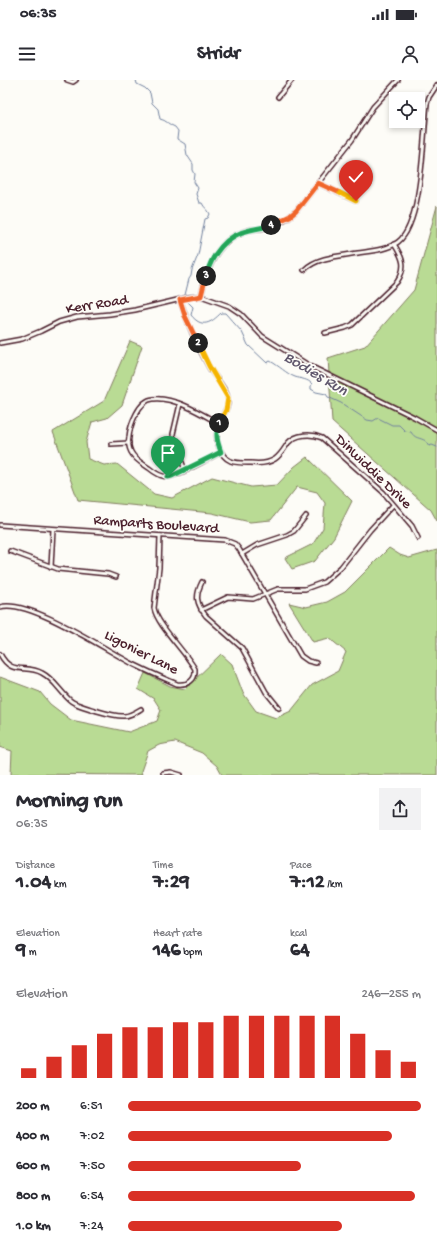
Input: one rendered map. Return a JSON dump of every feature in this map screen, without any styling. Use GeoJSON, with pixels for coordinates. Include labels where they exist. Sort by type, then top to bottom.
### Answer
{"type":"FeatureCollection","features":[{"type":"Feature","properties":{"kind":"street"},"geometry":{"type":"LineString","coordinates":[[67,80],[73,82],[76,80]]}},
{"type":"Feature","properties":{"kind":"street"},"geometry":{"type":"LineString","coordinates":[[278,97],[292,80]]}},
{"type":"Feature","properties":{"kind":"street"},"geometry":{"type":"LineString","coordinates":[[398,80],[373,107],[352,140],[296,211],[290,216],[263,228],[243,232],[220,246],[207,272],[201,296],[229,306],[241,314],[262,336],[310,366],[414,417],[437,430]]}},
{"type":"Feature","properties":{"kind":"street"},"geometry":{"type":"LineString","coordinates":[[304,270],[309,265],[321,260],[379,250],[399,241],[405,234],[412,221],[423,160],[427,104],[429,97],[437,84]]}},
{"type":"Feature","properties":{"kind":"street"},"geometry":{"type":"LineString","coordinates":[[318,183],[356,201]]}},
{"type":"Feature","properties":{"kind":"street"},"geometry":{"type":"LineString","coordinates":[[326,333],[352,325],[397,282],[401,276],[403,266],[401,255],[394,244]]}},
{"type":"Feature","properties":{"kind":"street","name":"Kerr Road"},"geometry":{"type":"LineString","coordinates":[[0,343],[22,339],[76,316],[110,314],[201,296]]}},
{"type":"Feature","properties":{"kind":"street"},"geometry":{"type":"LineString","coordinates":[[180,300],[185,316],[209,366],[226,394],[227,405],[218,423],[216,431],[221,452],[172,476],[162,476],[136,459],[131,451],[129,443],[130,432],[137,412],[143,403],[153,398],[188,407],[218,423]]}},
{"type":"Feature","properties":{"kind":"street"},"geometry":{"type":"LineString","coordinates":[[180,404],[173,434],[174,442],[185,470]]}},
{"type":"Feature","properties":{"kind":"street","name":"Dinwiddie Drive"},"geometry":{"type":"LineString","coordinates":[[221,452],[223,456],[230,461],[237,463],[267,463],[279,456],[290,442],[296,438],[302,435],[316,435],[322,438],[370,480],[412,526],[418,538]]}},
{"type":"Feature","properties":{"kind":"street"},"geometry":{"type":"LineString","coordinates":[[111,444],[129,443]]}},
{"type":"Feature","properties":{"kind":"street"},"geometry":{"type":"LineString","coordinates":[[201,610],[228,597],[253,599],[278,589],[305,589],[324,582],[340,567],[370,530],[393,505]]}},
{"type":"Feature","properties":{"kind":"street"},"geometry":{"type":"LineString","coordinates":[[242,554],[257,545],[287,535],[294,531],[306,516]]}},
{"type":"Feature","properties":{"kind":"street","name":"Ramparts Boulevard"},"geometry":{"type":"LineString","coordinates":[[0,525],[225,540],[235,544],[266,593],[301,656],[308,661],[316,663]]}},
{"type":"Feature","properties":{"kind":"street"},"geometry":{"type":"LineString","coordinates":[[51,567],[53,529]]}},
{"type":"Feature","properties":{"kind":"street","name":"Ligonier Lane"},"geometry":{"type":"LineString","coordinates":[[0,607],[5,605],[16,606],[41,615],[83,635],[135,665],[177,684],[184,685],[192,681],[195,669],[160,622],[154,608],[159,568],[160,536]]}},
{"type":"Feature","properties":{"kind":"street"},"geometry":{"type":"LineString","coordinates":[[10,551],[65,571],[108,574],[116,577]]}},
{"type":"Feature","properties":{"kind":"street"},"geometry":{"type":"LineString","coordinates":[[202,582],[198,591],[197,600],[201,610],[242,648],[266,692],[279,708]]}},
{"type":"Feature","properties":{"kind":"street"},"geometry":{"type":"LineString","coordinates":[[0,654],[6,663],[13,667],[37,670],[45,674],[69,699],[76,704],[123,716],[141,710]]}},
{"type":"Feature","properties":{"kind":"street"},"geometry":{"type":"LineString","coordinates":[[163,773],[171,772],[181,775]]}},
{"type":"Feature","properties":{"kind":"green space"},"geometry":{"type":"Polygon","coordinates":[[[437,206],[437,521],[431,510],[332,422],[328,358],[365,346],[414,290],[437,206]]]}},
{"type":"Feature","properties":{"kind":"green space"},"geometry":{"type":"Polygon","coordinates":[[[130,341],[142,346],[122,405],[107,418],[92,422],[86,442],[88,459],[104,465],[117,464],[154,494],[172,498],[212,477],[251,487],[277,485],[294,467],[307,457],[352,501],[334,537],[315,561],[292,569],[285,558],[313,544],[323,528],[325,503],[317,492],[297,487],[271,520],[250,522],[212,513],[78,500],[53,432],[104,401],[130,341]]]}},
{"type":"Feature","properties":{"kind":"green space"},"geometry":{"type":"Polygon","coordinates":[[[389,548],[400,555],[409,558],[437,550],[437,775],[222,775],[217,766],[202,753],[175,742],[159,745],[148,751],[141,771],[142,775],[11,774],[12,751],[0,747],[0,677],[40,692],[50,704],[71,720],[129,732],[157,721],[161,710],[154,699],[138,689],[145,673],[170,686],[185,689],[221,654],[232,664],[243,693],[256,711],[276,718],[291,711],[312,685],[338,671],[346,652],[329,638],[313,642],[289,603],[306,607],[327,602],[345,592],[389,548]]]}},
{"type":"Feature","properties":{"kind":"waterway","name":"Bodies Run"},"geometry":{"type":"LineString","coordinates":[[136,80],[137,84],[145,88],[150,93],[152,103],[158,109],[160,119],[175,127],[178,131],[177,139],[185,144],[187,155],[193,164],[195,174],[194,182],[198,188],[196,194],[199,203],[202,203],[210,214],[208,218],[205,219],[198,255],[185,295]]}},
{"type":"Feature","properties":{"kind":"waterway","name":"Bodies Run"},"geometry":{"type":"LineString","coordinates":[[187,301],[193,307],[191,315],[199,322],[210,322],[221,313],[225,313],[242,332],[248,345],[267,363],[270,361],[292,376],[308,381],[312,384],[311,389],[316,392],[326,394],[328,397],[341,403],[367,420],[373,421],[378,418],[392,425],[399,425],[405,431],[411,432],[416,437],[426,441],[429,446],[432,445],[437,447]]}},
{"type":"Feature","properties":{"kind":"route"},"geometry":{"type":"LineString","coordinates":[[168,477],[221,452],[216,431],[218,423],[226,410],[228,401],[226,394],[209,366],[185,316],[180,300],[201,296],[207,272],[220,246],[243,232],[263,228],[282,221],[290,216],[296,211],[318,183],[356,201]]}}]}
